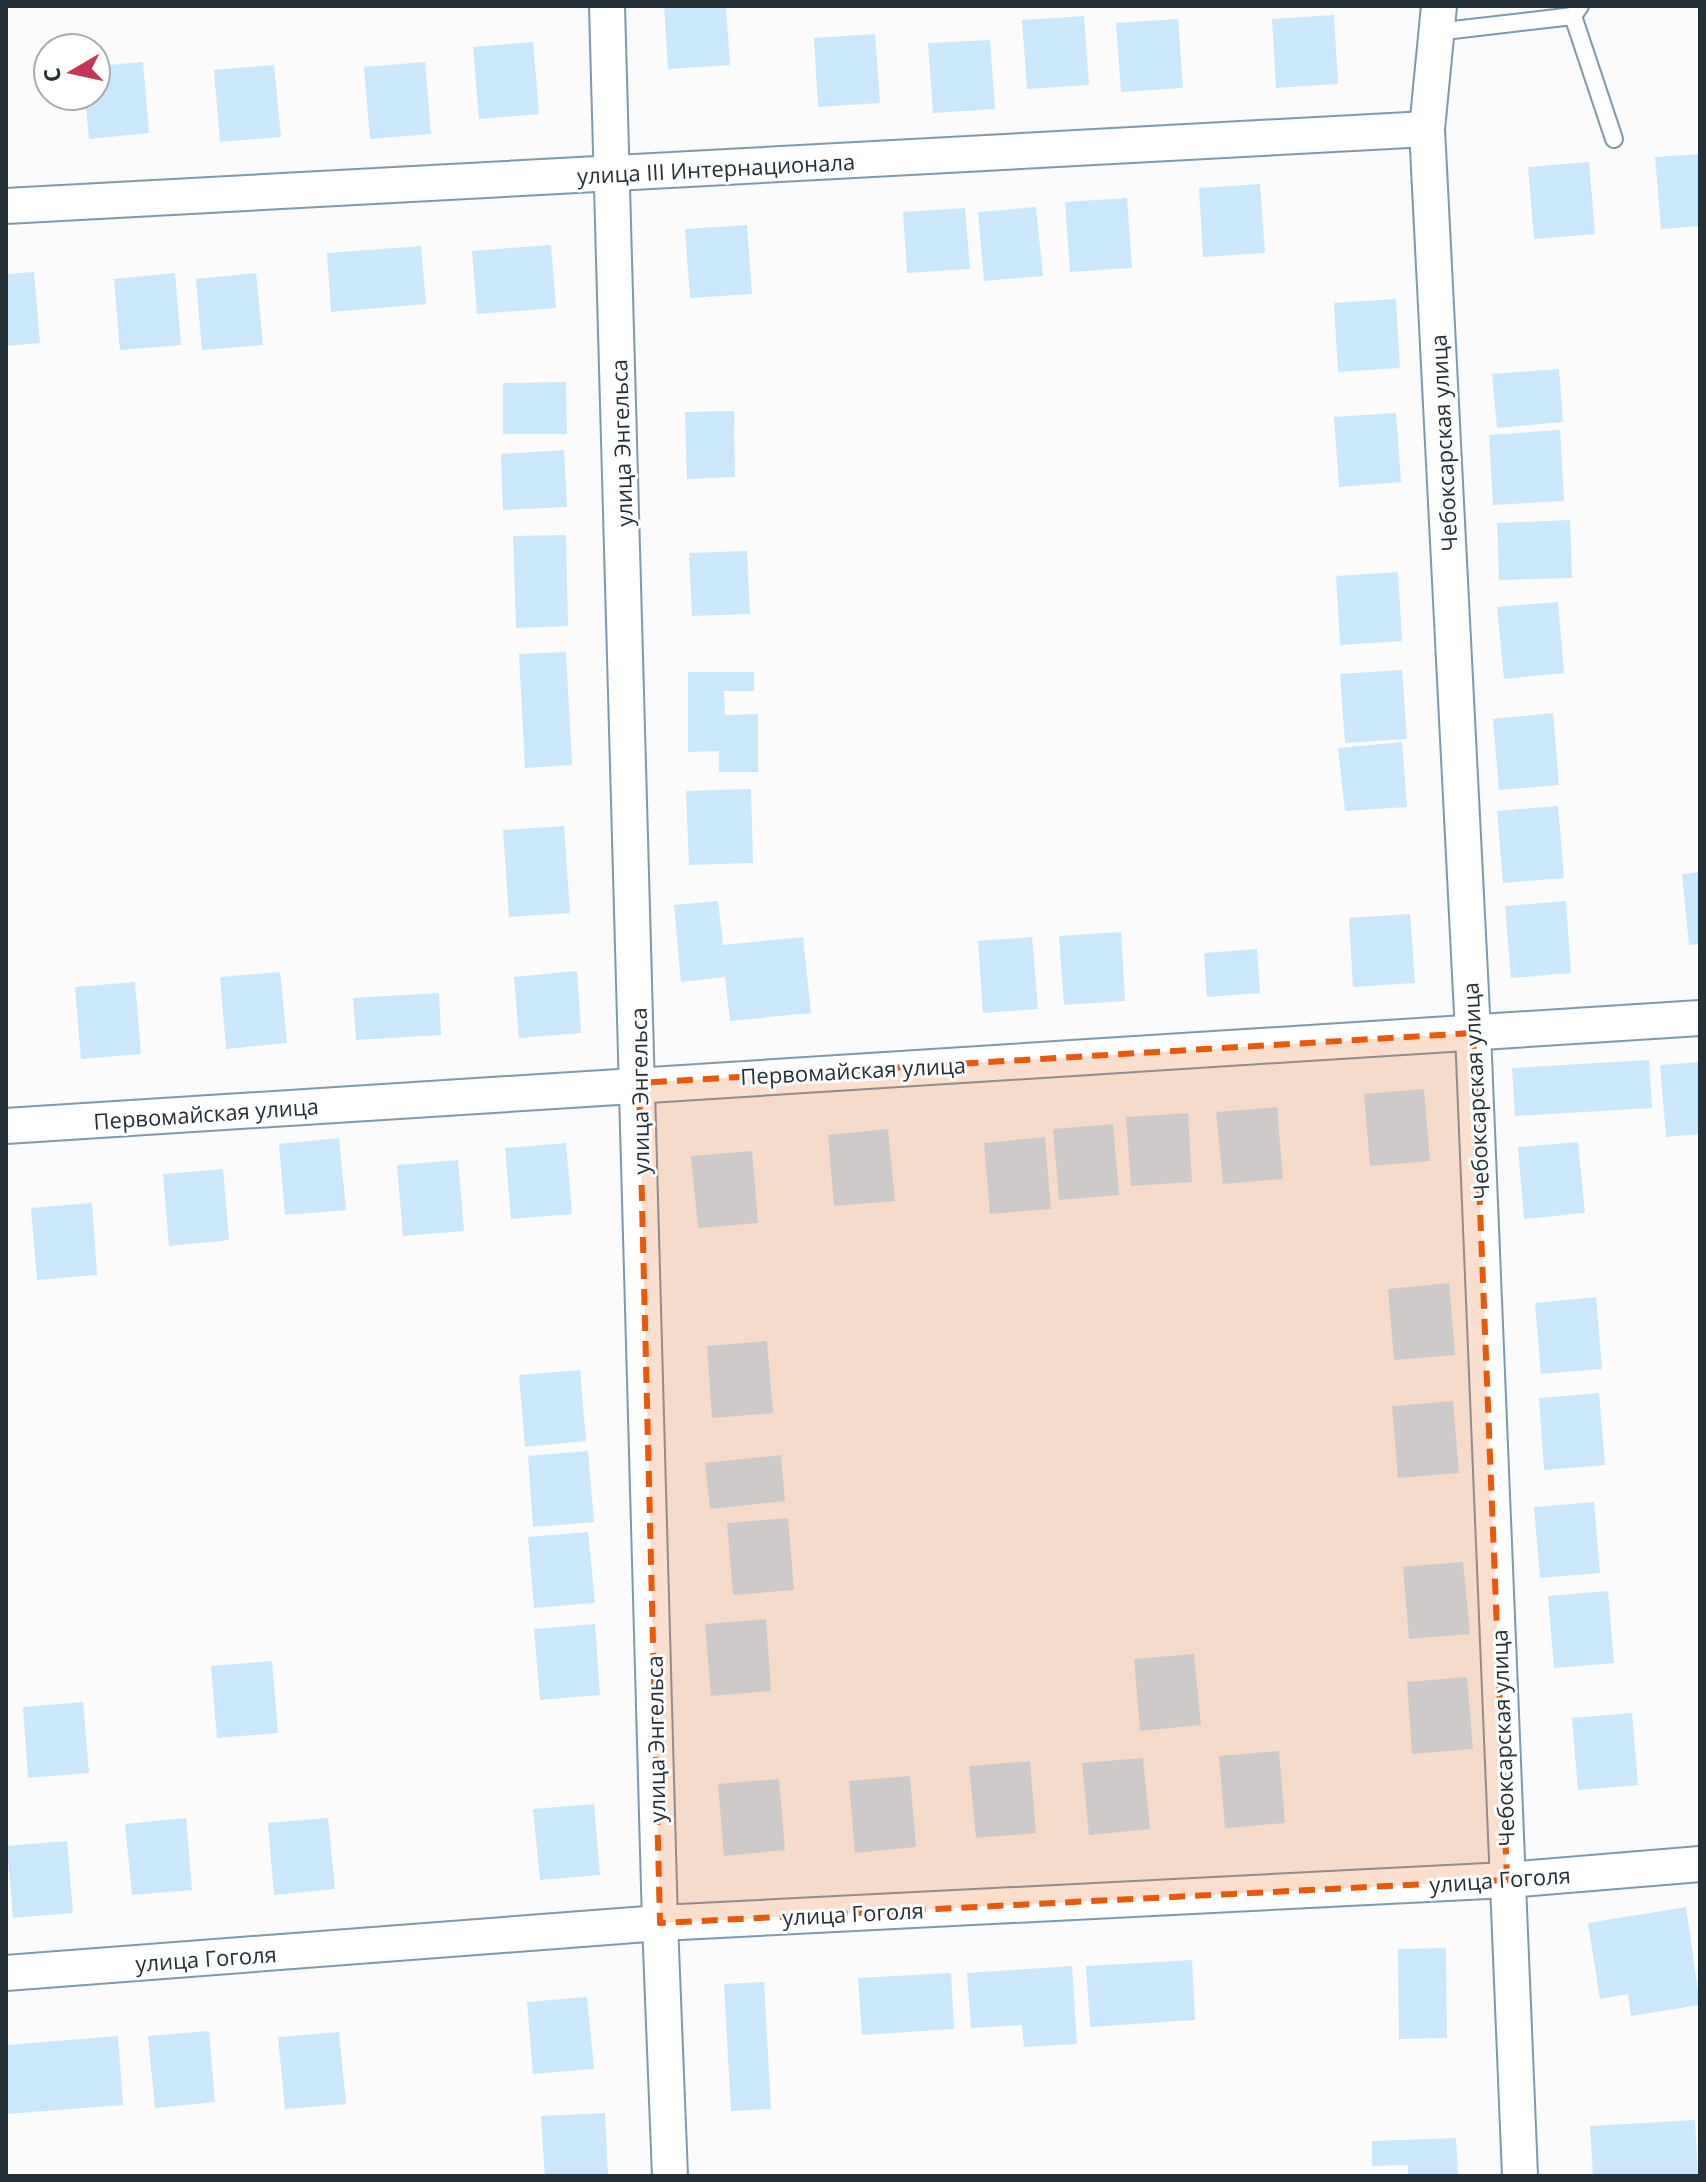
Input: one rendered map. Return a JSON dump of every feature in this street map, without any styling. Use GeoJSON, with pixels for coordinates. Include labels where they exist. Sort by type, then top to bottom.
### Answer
{"type":"FeatureCollection","features":[{"type":"Feature","properties":{"kind":"street","name":"улица Энгельса"},"geometry":{"type":"LineString","coordinates":[[607,6],[660,1923],[670,2176]]}},
{"type":"Feature","properties":{"kind":"street","name":"Чебоксарская улица"},"geometry":{"type":"LineString","coordinates":[[1437,19],[1427,129],[1473,1033],[1520,2176]]}},
{"type":"Feature","properties":{"kind":"street","name":"улица III Интернационала"},"geometry":{"type":"LineString","coordinates":[[6,206],[1427,129]]}},
{"type":"Feature","properties":{"kind":"street","name":"Первомайская улица"},"geometry":{"type":"LineString","coordinates":[[6,1126],[639,1083],[1700,1018]]}},
{"type":"Feature","properties":{"kind":"street","name":"улица Гоголя"},"geometry":{"type":"LineString","coordinates":[[6,1973],[660,1923],[1507,1880],[1700,1864]]}},
{"type":"Feature","properties":{"kind":"lane"},"geometry":{"type":"LineString","coordinates":[[1437,19],[1576,11],[1614,139]]}},
{"type":"Feature","properties":{"kind":"highlighted area"},"geometry":{"type":"Polygon","coordinates":[[[1473,1033],[1507,1880],[660,1923],[639,1083],[1473,1033]]]}},
{"type":"Feature","properties":{"kind":"building"},"geometry":{"type":"Polygon","coordinates":[[[664,6],[726,6],[730,65],[668,69],[664,6]]]}},
{"type":"Feature","properties":{"kind":"building"},"geometry":{"type":"Polygon","coordinates":[[[1334,15],[1338,84],[1276,88],[1272,19],[1334,15]]]}},
{"type":"Feature","properties":{"kind":"building"},"geometry":{"type":"Polygon","coordinates":[[[1084,16],[1089,85],[1027,89],[1022,20],[1084,16]]]}},
{"type":"Feature","properties":{"kind":"building"},"geometry":{"type":"Polygon","coordinates":[[[1178,19],[1183,88],[1121,92],[1116,23],[1178,19]]]}},
{"type":"Feature","properties":{"kind":"building"},"geometry":{"type":"Polygon","coordinates":[[[875,34],[880,103],[818,107],[814,38],[875,34]]]}},
{"type":"Feature","properties":{"kind":"building"},"geometry":{"type":"Polygon","coordinates":[[[990,40],[995,109],[933,113],[928,43],[990,40]]]}},
{"type":"Feature","properties":{"kind":"building"},"geometry":{"type":"Polygon","coordinates":[[[533,42],[539,114],[479,119],[473,47],[533,42]]]}},
{"type":"Feature","properties":{"kind":"building"},"geometry":{"type":"Polygon","coordinates":[[[143,62],[149,133],[89,139],[86,112],[112,112],[112,65],[143,62]]]}},
{"type":"Feature","properties":{"kind":"building"},"geometry":{"type":"Polygon","coordinates":[[[425,62],[431,134],[370,139],[364,67],[425,62]]]}},
{"type":"Feature","properties":{"kind":"building"},"geometry":{"type":"Polygon","coordinates":[[[274,65],[281,137],[220,142],[214,70],[274,65]]]}},
{"type":"Feature","properties":{"kind":"building"},"geometry":{"type":"Polygon","coordinates":[[[1700,154],[1700,226],[1661,229],[1655,157],[1700,154]]]}},
{"type":"Feature","properties":{"kind":"building"},"geometry":{"type":"Polygon","coordinates":[[[1589,162],[1595,234],[1534,239],[1528,167],[1589,162]]]}},
{"type":"Feature","properties":{"kind":"building"},"geometry":{"type":"Polygon","coordinates":[[[1260,184],[1265,253],[1203,257],[1199,188],[1260,184]]]}},
{"type":"Feature","properties":{"kind":"building"},"geometry":{"type":"Polygon","coordinates":[[[1127,198],[1132,268],[1070,272],[1065,202],[1127,198]]]}},
{"type":"Feature","properties":{"kind":"building"},"geometry":{"type":"Polygon","coordinates":[[[1036,207],[1043,276],[984,281],[978,212],[1036,207]]]}},
{"type":"Feature","properties":{"kind":"building"},"geometry":{"type":"Polygon","coordinates":[[[965,208],[970,269],[907,273],[903,212],[965,208]]]}},
{"type":"Feature","properties":{"kind":"building"},"geometry":{"type":"Polygon","coordinates":[[[747,225],[752,294],[690,298],[685,229],[747,225]]]}},
{"type":"Feature","properties":{"kind":"building"},"geometry":{"type":"Polygon","coordinates":[[[551,245],[556,308],[477,314],[472,251],[551,245]]]}},
{"type":"Feature","properties":{"kind":"building"},"geometry":{"type":"Polygon","coordinates":[[[421,246],[426,304],[331,312],[327,253],[421,246]]]}},
{"type":"Feature","properties":{"kind":"building"},"geometry":{"type":"Polygon","coordinates":[[[34,272],[40,343],[6,346],[6,274],[34,272]]]}},
{"type":"Feature","properties":{"kind":"building"},"geometry":{"type":"Polygon","coordinates":[[[175,273],[181,345],[120,350],[114,279],[175,273]]]}},
{"type":"Feature","properties":{"kind":"building"},"geometry":{"type":"Polygon","coordinates":[[[256,273],[263,345],[202,350],[196,279],[256,273]]]}},
{"type":"Feature","properties":{"kind":"building"},"geometry":{"type":"Polygon","coordinates":[[[1396,299],[1400,368],[1338,372],[1334,303],[1396,299]]]}},
{"type":"Feature","properties":{"kind":"building"},"geometry":{"type":"Polygon","coordinates":[[[1559,369],[1563,422],[1497,428],[1492,374],[1559,369]]]}},
{"type":"Feature","properties":{"kind":"building"},"geometry":{"type":"Polygon","coordinates":[[[566,382],[567,434],[503,434],[503,383],[566,382]]]}},
{"type":"Feature","properties":{"kind":"building"},"geometry":{"type":"Polygon","coordinates":[[[734,411],[735,477],[687,479],[685,412],[734,411]]]}},
{"type":"Feature","properties":{"kind":"building"},"geometry":{"type":"Polygon","coordinates":[[[1396,413],[1401,482],[1339,487],[1334,417],[1396,413]]]}},
{"type":"Feature","properties":{"kind":"building"},"geometry":{"type":"Polygon","coordinates":[[[1560,430],[1564,501],[1493,505],[1489,435],[1560,430]]]}},
{"type":"Feature","properties":{"kind":"building"},"geometry":{"type":"Polygon","coordinates":[[[564,450],[567,507],[503,510],[501,454],[564,450]]]}},
{"type":"Feature","properties":{"kind":"building"},"geometry":{"type":"Polygon","coordinates":[[[1570,520],[1572,578],[1499,580],[1497,523],[1570,520]]]}},
{"type":"Feature","properties":{"kind":"building"},"geometry":{"type":"Polygon","coordinates":[[[566,535],[568,626],[516,628],[513,536],[566,535]]]}},
{"type":"Feature","properties":{"kind":"building"},"geometry":{"type":"Polygon","coordinates":[[[747,551],[750,614],[692,616],[689,553],[747,551]]]}},
{"type":"Feature","properties":{"kind":"building"},"geometry":{"type":"Polygon","coordinates":[[[1398,572],[1402,641],[1340,645],[1336,576],[1398,572]]]}},
{"type":"Feature","properties":{"kind":"building"},"geometry":{"type":"Polygon","coordinates":[[[1558,602],[1564,673],[1504,679],[1497,607],[1558,602]]]}},
{"type":"Feature","properties":{"kind":"building"},"geometry":{"type":"Polygon","coordinates":[[[566,652],[572,765],[525,768],[519,654],[566,652]]]}},
{"type":"Feature","properties":{"kind":"building"},"geometry":{"type":"Polygon","coordinates":[[[1402,670],[1407,739],[1345,743],[1340,674],[1402,670]]]}},
{"type":"Feature","properties":{"kind":"building"},"geometry":{"type":"Polygon","coordinates":[[[688,672],[754,672],[754,691],[724,691],[725,715],[758,714],[758,772],[719,772],[719,751],[688,752],[688,672]]]}},
{"type":"Feature","properties":{"kind":"building"},"geometry":{"type":"Polygon","coordinates":[[[1553,713],[1559,785],[1499,790],[1493,719],[1553,713]]]}},
{"type":"Feature","properties":{"kind":"building"},"geometry":{"type":"Polygon","coordinates":[[[1402,742],[1407,807],[1345,811],[1338,748],[1402,742]]]}},
{"type":"Feature","properties":{"kind":"building"},"geometry":{"type":"Polygon","coordinates":[[[751,789],[753,863],[689,865],[686,791],[751,789]]]}},
{"type":"Feature","properties":{"kind":"building"},"geometry":{"type":"Polygon","coordinates":[[[1558,806],[1564,878],[1503,883],[1497,811],[1558,806]]]}},
{"type":"Feature","properties":{"kind":"building"},"geometry":{"type":"Polygon","coordinates":[[[564,826],[570,913],[509,917],[503,830],[564,826]]]}},
{"type":"Feature","properties":{"kind":"building"},"geometry":{"type":"Polygon","coordinates":[[[1700,872],[1700,944],[1689,945],[1682,874],[1700,872]]]}},
{"type":"Feature","properties":{"kind":"building"},"geometry":{"type":"Polygon","coordinates":[[[718,901],[723,945],[803,937],[811,1013],[730,1021],[725,977],[681,982],[674,905],[718,901]]]}},
{"type":"Feature","properties":{"kind":"building"},"geometry":{"type":"Polygon","coordinates":[[[1566,901],[1571,973],[1511,978],[1505,906],[1566,901]]]}},
{"type":"Feature","properties":{"kind":"building"},"geometry":{"type":"Polygon","coordinates":[[[1410,914],[1415,983],[1353,987],[1349,918],[1410,914]]]}},
{"type":"Feature","properties":{"kind":"building"},"geometry":{"type":"Polygon","coordinates":[[[1121,932],[1125,1001],[1064,1005],[1059,936],[1121,932]]]}},
{"type":"Feature","properties":{"kind":"building"},"geometry":{"type":"Polygon","coordinates":[[[1032,937],[1038,1009],[983,1013],[978,941],[1032,937]]]}},
{"type":"Feature","properties":{"kind":"building"},"geometry":{"type":"Polygon","coordinates":[[[1257,949],[1260,993],[1207,997],[1204,953],[1257,949]]]}},
{"type":"Feature","properties":{"kind":"building"},"geometry":{"type":"Polygon","coordinates":[[[577,971],[581,1033],[519,1038],[514,977],[577,971]]]}},
{"type":"Feature","properties":{"kind":"building"},"geometry":{"type":"Polygon","coordinates":[[[280,972],[287,1043],[226,1049],[220,977],[280,972]]]}},
{"type":"Feature","properties":{"kind":"building"},"geometry":{"type":"Polygon","coordinates":[[[135,982],[141,1054],[81,1059],[75,987],[135,982]]]}},
{"type":"Feature","properties":{"kind":"building"},"geometry":{"type":"Polygon","coordinates":[[[439,993],[441,1035],[356,1040],[353,998],[439,993]]]}},
{"type":"Feature","properties":{"kind":"building"},"geometry":{"type":"Polygon","coordinates":[[[1649,1060],[1652,1108],[1515,1116],[1512,1068],[1649,1060]]]}},
{"type":"Feature","properties":{"kind":"building"},"geometry":{"type":"Polygon","coordinates":[[[1700,1062],[1700,1134],[1666,1137],[1660,1065],[1700,1062]]]}},
{"type":"Feature","properties":{"kind":"building"},"geometry":{"type":"Polygon","coordinates":[[[1424,1089],[1430,1161],[1370,1166],[1364,1094],[1424,1089]]]}},
{"type":"Feature","properties":{"kind":"building"},"geometry":{"type":"Polygon","coordinates":[[[1277,1107],[1283,1179],[1223,1184],[1216,1112],[1277,1107]]]}},
{"type":"Feature","properties":{"kind":"building"},"geometry":{"type":"Polygon","coordinates":[[[1188,1113],[1192,1182],[1131,1186],[1126,1117],[1188,1113]]]}},
{"type":"Feature","properties":{"kind":"building"},"geometry":{"type":"Polygon","coordinates":[[[1113,1124],[1119,1195],[1059,1200],[1053,1129],[1113,1124]]]}},
{"type":"Feature","properties":{"kind":"building"},"geometry":{"type":"Polygon","coordinates":[[[888,1129],[895,1201],[834,1206],[828,1135],[888,1129]]]}},
{"type":"Feature","properties":{"kind":"building"},"geometry":{"type":"Polygon","coordinates":[[[1045,1137],[1051,1209],[990,1214],[984,1143],[1045,1137]]]}},
{"type":"Feature","properties":{"kind":"building"},"geometry":{"type":"Polygon","coordinates":[[[339,1138],[346,1210],[285,1215],[279,1144],[339,1138]]]}},
{"type":"Feature","properties":{"kind":"building"},"geometry":{"type":"Polygon","coordinates":[[[1578,1142],[1585,1213],[1524,1219],[1518,1147],[1578,1142]]]}},
{"type":"Feature","properties":{"kind":"building"},"geometry":{"type":"Polygon","coordinates":[[[566,1143],[572,1214],[511,1219],[505,1148],[566,1143]]]}},
{"type":"Feature","properties":{"kind":"building"},"geometry":{"type":"Polygon","coordinates":[[[752,1151],[758,1223],[698,1228],[691,1156],[752,1151]]]}},
{"type":"Feature","properties":{"kind":"building"},"geometry":{"type":"Polygon","coordinates":[[[458,1160],[464,1231],[403,1236],[397,1165],[458,1160]]]}},
{"type":"Feature","properties":{"kind":"building"},"geometry":{"type":"Polygon","coordinates":[[[223,1169],[229,1240],[169,1246],[163,1174],[223,1169]]]}},
{"type":"Feature","properties":{"kind":"building"},"geometry":{"type":"Polygon","coordinates":[[[92,1203],[97,1275],[37,1280],[31,1208],[92,1203]]]}},
{"type":"Feature","properties":{"kind":"building"},"geometry":{"type":"Polygon","coordinates":[[[1449,1283],[1455,1355],[1394,1360],[1388,1289],[1449,1283]]]}},
{"type":"Feature","properties":{"kind":"building"},"geometry":{"type":"Polygon","coordinates":[[[1596,1297],[1602,1369],[1541,1374],[1535,1303],[1596,1297]]]}},
{"type":"Feature","properties":{"kind":"building"},"geometry":{"type":"Polygon","coordinates":[[[767,1341],[773,1413],[712,1418],[707,1346],[767,1341]]]}},
{"type":"Feature","properties":{"kind":"building"},"geometry":{"type":"Polygon","coordinates":[[[580,1370],[586,1441],[525,1447],[519,1375],[580,1370]]]}},
{"type":"Feature","properties":{"kind":"building"},"geometry":{"type":"Polygon","coordinates":[[[1599,1393],[1605,1465],[1544,1470],[1539,1398],[1599,1393]]]}},
{"type":"Feature","properties":{"kind":"building"},"geometry":{"type":"Polygon","coordinates":[[[1453,1401],[1459,1473],[1398,1478],[1392,1406],[1453,1401]]]}},
{"type":"Feature","properties":{"kind":"building"},"geometry":{"type":"Polygon","coordinates":[[[588,1451],[594,1522],[533,1527],[528,1456],[588,1451]]]}},
{"type":"Feature","properties":{"kind":"building"},"geometry":{"type":"Polygon","coordinates":[[[781,1455],[785,1501],[710,1509],[705,1463],[781,1455]]]}},
{"type":"Feature","properties":{"kind":"building"},"geometry":{"type":"Polygon","coordinates":[[[1594,1502],[1600,1573],[1540,1578],[1534,1507],[1594,1502]]]}},
{"type":"Feature","properties":{"kind":"building"},"geometry":{"type":"Polygon","coordinates":[[[788,1518],[794,1590],[733,1595],[727,1523],[788,1518]]]}},
{"type":"Feature","properties":{"kind":"building"},"geometry":{"type":"Polygon","coordinates":[[[588,1532],[595,1603],[534,1608],[528,1537],[588,1532]]]}},
{"type":"Feature","properties":{"kind":"building"},"geometry":{"type":"Polygon","coordinates":[[[1463,1562],[1470,1634],[1409,1639],[1403,1567],[1463,1562]]]}},
{"type":"Feature","properties":{"kind":"building"},"geometry":{"type":"Polygon","coordinates":[[[1608,1591],[1614,1663],[1554,1668],[1548,1596],[1608,1591]]]}},
{"type":"Feature","properties":{"kind":"building"},"geometry":{"type":"Polygon","coordinates":[[[766,1619],[771,1691],[711,1696],[705,1624],[766,1619]]]}},
{"type":"Feature","properties":{"kind":"building"},"geometry":{"type":"Polygon","coordinates":[[[595,1624],[600,1695],[540,1700],[534,1629],[595,1624]]]}},
{"type":"Feature","properties":{"kind":"building"},"geometry":{"type":"Polygon","coordinates":[[[1194,1654],[1201,1725],[1140,1731],[1134,1659],[1194,1654]]]}},
{"type":"Feature","properties":{"kind":"building"},"geometry":{"type":"Polygon","coordinates":[[[272,1661],[278,1733],[217,1738],[211,1666],[272,1661]]]}},
{"type":"Feature","properties":{"kind":"building"},"geometry":{"type":"Polygon","coordinates":[[[1467,1677],[1473,1749],[1412,1754],[1407,1682],[1467,1677]]]}},
{"type":"Feature","properties":{"kind":"building"},"geometry":{"type":"Polygon","coordinates":[[[83,1702],[89,1773],[28,1778],[23,1707],[83,1702]]]}},
{"type":"Feature","properties":{"kind":"building"},"geometry":{"type":"Polygon","coordinates":[[[1632,1713],[1638,1785],[1578,1790],[1572,1718],[1632,1713]]]}},
{"type":"Feature","properties":{"kind":"building"},"geometry":{"type":"Polygon","coordinates":[[[1279,1751],[1285,1823],[1225,1828],[1219,1756],[1279,1751]]]}},
{"type":"Feature","properties":{"kind":"building"},"geometry":{"type":"Polygon","coordinates":[[[1143,1758],[1150,1829],[1089,1835],[1082,1763],[1143,1758]]]}},
{"type":"Feature","properties":{"kind":"building"},"geometry":{"type":"Polygon","coordinates":[[[1030,1761],[1036,1833],[976,1838],[969,1766],[1030,1761]]]}},
{"type":"Feature","properties":{"kind":"building"},"geometry":{"type":"Polygon","coordinates":[[[910,1776],[916,1847],[855,1853],[849,1781],[910,1776]]]}},
{"type":"Feature","properties":{"kind":"building"},"geometry":{"type":"Polygon","coordinates":[[[779,1779],[785,1850],[724,1856],[718,1784],[779,1779]]]}},
{"type":"Feature","properties":{"kind":"building"},"geometry":{"type":"Polygon","coordinates":[[[594,1804],[600,1875],[540,1880],[533,1809],[594,1804]]]}},
{"type":"Feature","properties":{"kind":"building"},"geometry":{"type":"Polygon","coordinates":[[[186,1818],[192,1890],[132,1895],[125,1824],[186,1818]]]}},
{"type":"Feature","properties":{"kind":"building"},"geometry":{"type":"Polygon","coordinates":[[[328,1818],[335,1889],[274,1895],[268,1823],[328,1818]]]}},
{"type":"Feature","properties":{"kind":"building"},"geometry":{"type":"Polygon","coordinates":[[[67,1841],[73,1913],[13,1918],[7,1846],[67,1841]]]}},
{"type":"Feature","properties":{"kind":"building"},"geometry":{"type":"Polygon","coordinates":[[[1686,1907],[1700,2005],[1631,2016],[1628,1994],[1600,1999],[1588,1923],[1686,1907]]]}},
{"type":"Feature","properties":{"kind":"building"},"geometry":{"type":"Polygon","coordinates":[[[1446,1948],[1447,2038],[1399,2039],[1398,1949],[1446,1948]]]}},
{"type":"Feature","properties":{"kind":"building"},"geometry":{"type":"Polygon","coordinates":[[[1192,1960],[1195,2020],[1090,2027],[1086,1966],[1192,1960]]]}},
{"type":"Feature","properties":{"kind":"building"},"geometry":{"type":"Polygon","coordinates":[[[1072,1966],[1077,2044],[1024,2047],[1022,2025],[971,2028],[967,1973],[1072,1966]]]}},
{"type":"Feature","properties":{"kind":"building"},"geometry":{"type":"Polygon","coordinates":[[[951,1973],[954,2029],[862,2035],[858,1978],[951,1973]]]}},
{"type":"Feature","properties":{"kind":"building"},"geometry":{"type":"Polygon","coordinates":[[[764,1982],[771,2109],[731,2111],[724,1984],[764,1982]]]}},
{"type":"Feature","properties":{"kind":"building"},"geometry":{"type":"Polygon","coordinates":[[[587,1997],[594,2069],[533,2074],[527,2002],[587,1997]]]}},
{"type":"Feature","properties":{"kind":"building"},"geometry":{"type":"Polygon","coordinates":[[[209,2031],[215,2102],[155,2108],[148,2036],[209,2031]]]}},
{"type":"Feature","properties":{"kind":"building"},"geometry":{"type":"Polygon","coordinates":[[[339,2032],[346,2104],[285,2109],[278,2037],[339,2032]]]}},
{"type":"Feature","properties":{"kind":"building"},"geometry":{"type":"Polygon","coordinates":[[[118,2036],[123,2105],[6,2114],[6,2045],[118,2036]]]}},
{"type":"Feature","properties":{"kind":"building"},"geometry":{"type":"Polygon","coordinates":[[[605,2113],[608,2176],[545,2176],[541,2116],[605,2113]]]}},
{"type":"Feature","properties":{"kind":"building"},"geometry":{"type":"Polygon","coordinates":[[[1695,2120],[1698,2176],[1593,2176],[1590,2126],[1695,2120]]]}},
{"type":"Feature","properties":{"kind":"building"},"geometry":{"type":"Polygon","coordinates":[[[1456,2138],[1458,2176],[1408,2176],[1408,2165],[1372,2166],[1372,2141],[1456,2138]]]}}]}
